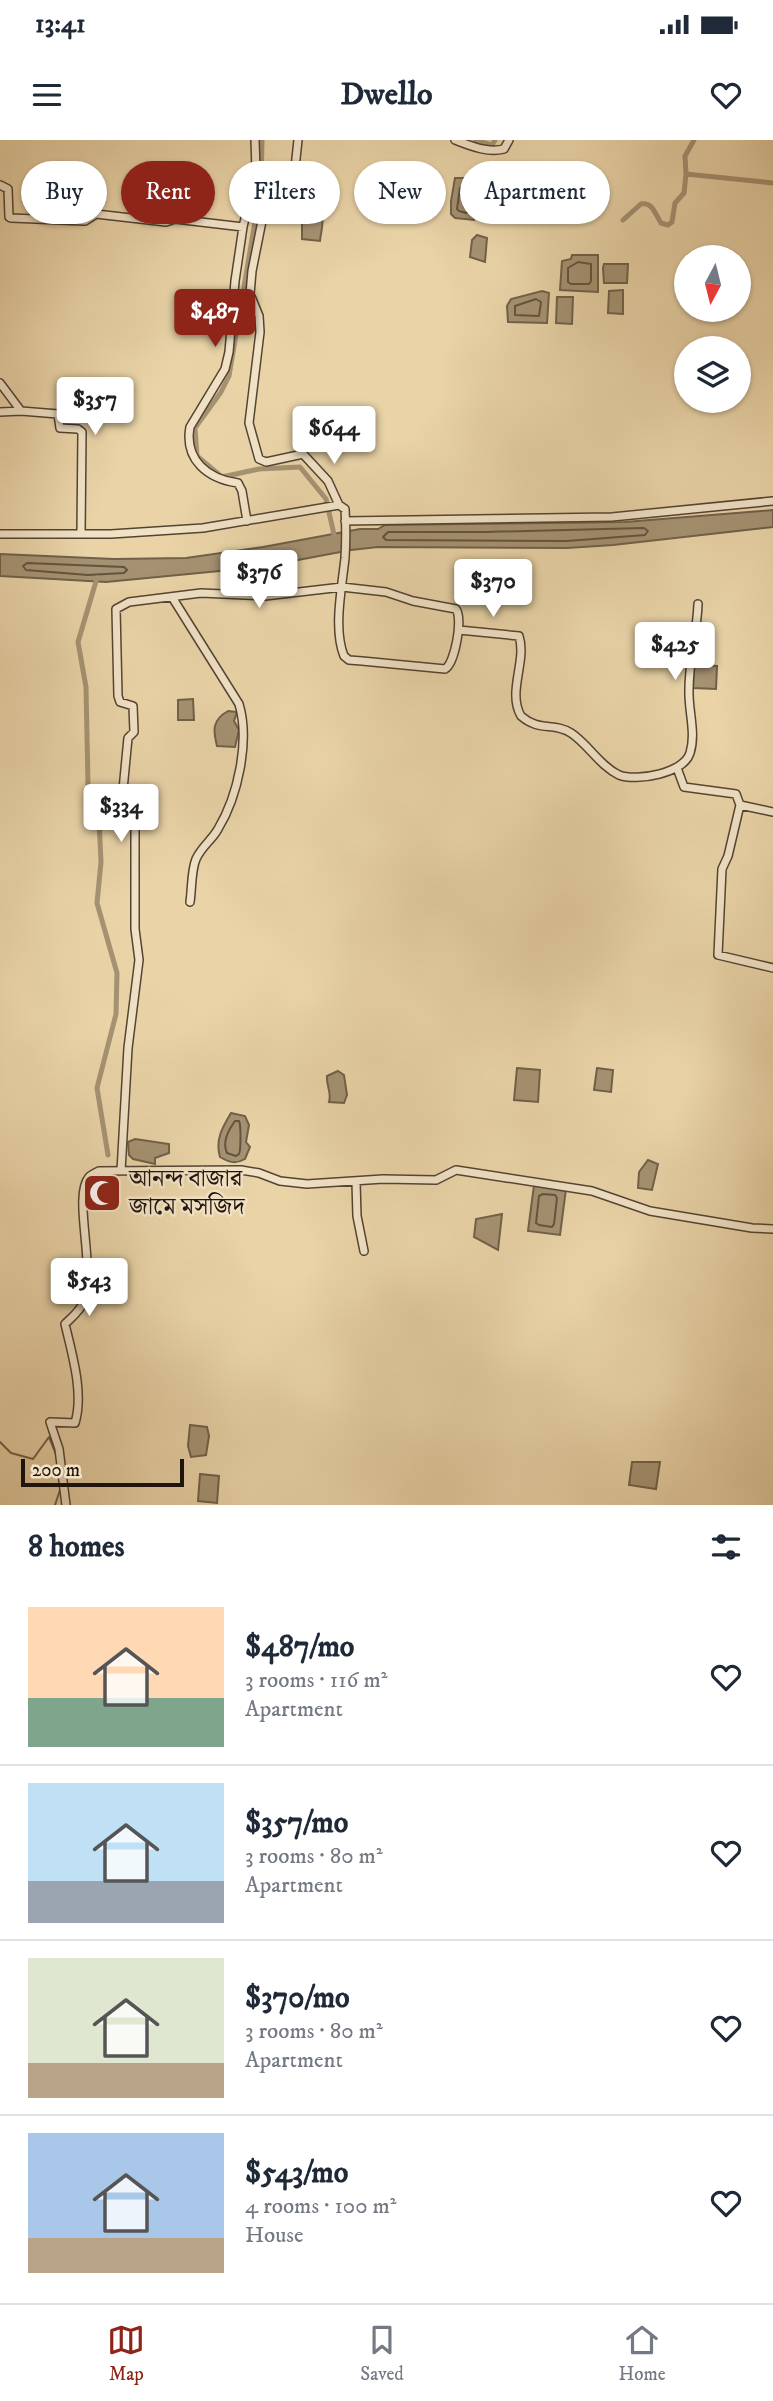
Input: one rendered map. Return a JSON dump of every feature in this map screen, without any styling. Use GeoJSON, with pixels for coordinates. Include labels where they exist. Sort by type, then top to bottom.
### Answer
{"type":"FeatureCollection","features":[{"type":"Feature","properties":{"kind":"street"},"geometry":{"type":"LineString","coordinates":[[247,521],[238,483],[223,481],[201,468],[191,451],[188,436],[190,426],[225,369],[229,352],[243,227],[256,170],[255,140]]}},
{"type":"Feature","properties":{"kind":"street"},"geometry":{"type":"LineString","coordinates":[[298,140],[295,168],[285,193],[262,221],[256,244],[250,293],[259,316],[260,332],[249,422],[261,460],[266,462],[303,454],[328,481],[337,505]]}},
{"type":"Feature","properties":{"kind":"street"},"geometry":{"type":"LineString","coordinates":[[455,140],[495,151],[504,149],[509,140]]}},
{"type":"Feature","properties":{"kind":"street"},"geometry":{"type":"LineString","coordinates":[[0,185],[8,189],[11,218],[85,221],[96,214],[243,227]]}},
{"type":"Feature","properties":{"kind":"street"},"geometry":{"type":"LineString","coordinates":[[0,383],[21,411]]}},
{"type":"Feature","properties":{"kind":"street"},"geometry":{"type":"LineString","coordinates":[[0,412],[59,414],[60,428],[78,429],[82,432],[80,534]]}},
{"type":"Feature","properties":{"kind":"street"},"geometry":{"type":"LineString","coordinates":[[346,525],[612,517],[773,501]]}},
{"type":"Feature","properties":{"kind":"street"},"geometry":{"type":"LineString","coordinates":[[0,534],[192,529],[337,505],[345,509],[345,557],[342,587],[340,639],[342,652],[349,660],[447,668],[451,664],[460,630],[459,613],[456,609],[414,601],[386,592],[342,587],[265,596],[201,593],[129,602],[116,609],[118,698],[122,703],[131,705],[134,715],[134,732],[127,740],[122,800],[124,809],[135,827],[135,929],[139,960],[128,1048],[121,1171]]}},
{"type":"Feature","properties":{"kind":"street"},"geometry":{"type":"LineString","coordinates":[[172,597],[241,710],[242,739],[237,785],[218,829],[206,841],[196,859],[190,902]]}},
{"type":"Feature","properties":{"kind":"street"},"geometry":{"type":"LineString","coordinates":[[460,630],[519,636],[521,648],[516,700],[518,710],[526,720],[540,727],[571,733],[617,774],[649,775],[677,768],[690,754],[690,654],[698,604]]}},
{"type":"Feature","properties":{"kind":"street"},"geometry":{"type":"LineString","coordinates":[[677,768],[684,787],[736,794],[740,805],[728,856],[722,869],[718,955],[773,968]]}},
{"type":"Feature","properties":{"kind":"street"},"geometry":{"type":"LineString","coordinates":[[740,805],[773,812]]}},
{"type":"Feature","properties":{"kind":"street"},"geometry":{"type":"LineString","coordinates":[[65,1505],[58,1449],[50,1422],[70,1424],[75,1423],[77,1418],[77,1391],[65,1324],[83,1305],[89,1277],[82,1208],[86,1184],[90,1177],[99,1171],[232,1169],[259,1173],[292,1183],[383,1179],[436,1180],[456,1170],[592,1191],[650,1211],[752,1228],[773,1228]]}},
{"type":"Feature","properties":{"kind":"street"},"geometry":{"type":"LineString","coordinates":[[356,1182],[357,1216],[364,1251]]}},
{"type":"Feature","properties":{"kind":"water"},"geometry":{"type":"Polygon","coordinates":[[[455,178],[460,178],[460,219],[451,214],[455,178]]]}},
{"type":"Feature","properties":{"kind":"water"},"geometry":{"type":"Polygon","coordinates":[[[302,224],[322,224],[320,241],[302,239],[302,224]]]}},
{"type":"Feature","properties":{"kind":"water"},"geometry":{"type":"Polygon","coordinates":[[[477,235],[487,238],[485,262],[470,257],[472,240],[477,235]]]}},
{"type":"Feature","properties":{"kind":"water"},"geometry":{"type":"Polygon","coordinates":[[[572,255],[598,255],[598,292],[560,290],[562,261],[571,259],[572,255]]]}},
{"type":"Feature","properties":{"kind":"water"},"geometry":{"type":"Polygon","coordinates":[[[604,264],[628,264],[627,283],[604,283],[604,264]]]}},
{"type":"Feature","properties":{"kind":"water"},"geometry":{"type":"Polygon","coordinates":[[[623,290],[623,314],[608,313],[609,291],[623,290]]]}},
{"type":"Feature","properties":{"kind":"water"},"geometry":{"type":"Polygon","coordinates":[[[542,291],[549,293],[547,323],[508,322],[507,306],[511,299],[542,291]]]}},
{"type":"Feature","properties":{"kind":"water"},"geometry":{"type":"Polygon","coordinates":[[[557,297],[573,297],[572,324],[556,323],[557,297]]]}},
{"type":"Feature","properties":{"kind":"water"},"geometry":{"type":"Polygon","coordinates":[[[773,510],[773,527],[613,545],[567,548],[378,547],[261,567],[106,582],[0,576],[0,554],[114,559],[186,558],[360,529],[378,529],[385,525],[625,522],[773,510]]]}},
{"type":"Feature","properties":{"kind":"water"},"geometry":{"type":"Polygon","coordinates":[[[694,665],[717,666],[716,689],[693,688],[694,665]]]}},
{"type":"Feature","properties":{"kind":"water"},"geometry":{"type":"Polygon","coordinates":[[[193,699],[194,720],[178,720],[178,700],[193,699]]]}},
{"type":"Feature","properties":{"kind":"water"},"geometry":{"type":"Polygon","coordinates":[[[228,711],[237,712],[234,721],[239,730],[235,747],[217,746],[216,722],[228,711]]]}},
{"type":"Feature","properties":{"kind":"water"},"geometry":{"type":"Polygon","coordinates":[[[517,1068],[540,1070],[538,1102],[514,1100],[517,1068]]]}},
{"type":"Feature","properties":{"kind":"water"},"geometry":{"type":"Polygon","coordinates":[[[597,1068],[613,1070],[611,1092],[594,1090],[597,1068]]]}},
{"type":"Feature","properties":{"kind":"water"},"geometry":{"type":"Polygon","coordinates":[[[338,1071],[344,1075],[347,1095],[344,1103],[329,1102],[327,1076],[338,1071]]]}},
{"type":"Feature","properties":{"kind":"water"},"geometry":{"type":"Polygon","coordinates":[[[231,1113],[245,1116],[249,1125],[246,1142],[250,1147],[245,1159],[236,1162],[220,1157],[218,1145],[220,1134],[231,1113]]]}},
{"type":"Feature","properties":{"kind":"water"},"geometry":{"type":"Polygon","coordinates":[[[135,1139],[169,1144],[169,1153],[155,1158],[155,1164],[133,1159],[129,1155],[128,1142],[135,1139]]]}},
{"type":"Feature","properties":{"kind":"water"},"geometry":{"type":"Polygon","coordinates":[[[648,1160],[658,1164],[652,1190],[638,1188],[639,1172],[648,1160]]]}},
{"type":"Feature","properties":{"kind":"water"},"geometry":{"type":"Polygon","coordinates":[[[534,1185],[566,1189],[560,1235],[528,1231],[534,1185]]]}},
{"type":"Feature","properties":{"kind":"water"},"geometry":{"type":"Polygon","coordinates":[[[502,1214],[498,1250],[474,1237],[476,1219],[502,1214]]]}},
{"type":"Feature","properties":{"kind":"water"},"geometry":{"type":"Polygon","coordinates":[[[190,1425],[207,1427],[209,1436],[206,1455],[191,1457],[188,1446],[190,1425]]]}},
{"type":"Feature","properties":{"kind":"water"},"geometry":{"type":"Polygon","coordinates":[[[632,1462],[660,1462],[656,1489],[629,1485],[632,1462]]]}},
{"type":"Feature","properties":{"kind":"water"},"geometry":{"type":"Polygon","coordinates":[[[200,1474],[219,1476],[217,1503],[198,1501],[200,1474]]]}},
{"type":"Feature","properties":{"kind":"waterway"},"geometry":{"type":"LineString","coordinates":[[262,140],[261,186],[229,376],[195,428],[197,456],[222,477],[259,469],[300,467],[326,499],[335,539]]}},
{"type":"Feature","properties":{"kind":"waterway"},"geometry":{"type":"LineString","coordinates":[[475,140],[492,145],[495,140]]}},
{"type":"Feature","properties":{"kind":"waterway"},"geometry":{"type":"LineString","coordinates":[[694,140],[685,156],[686,174],[773,183]]}},
{"type":"Feature","properties":{"kind":"waterway"},"geometry":{"type":"LineString","coordinates":[[623,220],[641,204],[645,204],[653,209],[661,223],[668,225],[672,222],[675,203],[684,193],[686,174]]}},
{"type":"Feature","properties":{"kind":"waterway"},"geometry":{"type":"LineString","coordinates":[[97,578],[78,642],[86,687],[88,784],[99,820],[101,862],[97,903],[117,973],[116,1014],[97,1088],[108,1155]]}},
{"type":"Feature","properties":{"kind":"waterway"},"geometry":{"type":"LineString","coordinates":[[0,1442],[11,1453],[33,1459],[49,1437],[56,1454]]}},
{"type":"Feature","properties":{"kind":"waterway"},"geometry":{"type":"LineString","coordinates":[[55,1505],[61,1487]]}},
{"type":"Feature","properties":{"kind":"place","name":"আনন্দ বাজার জামে মসজিদ"},"geometry":{"type":"Point","coordinates":[102,1193]}}]}
